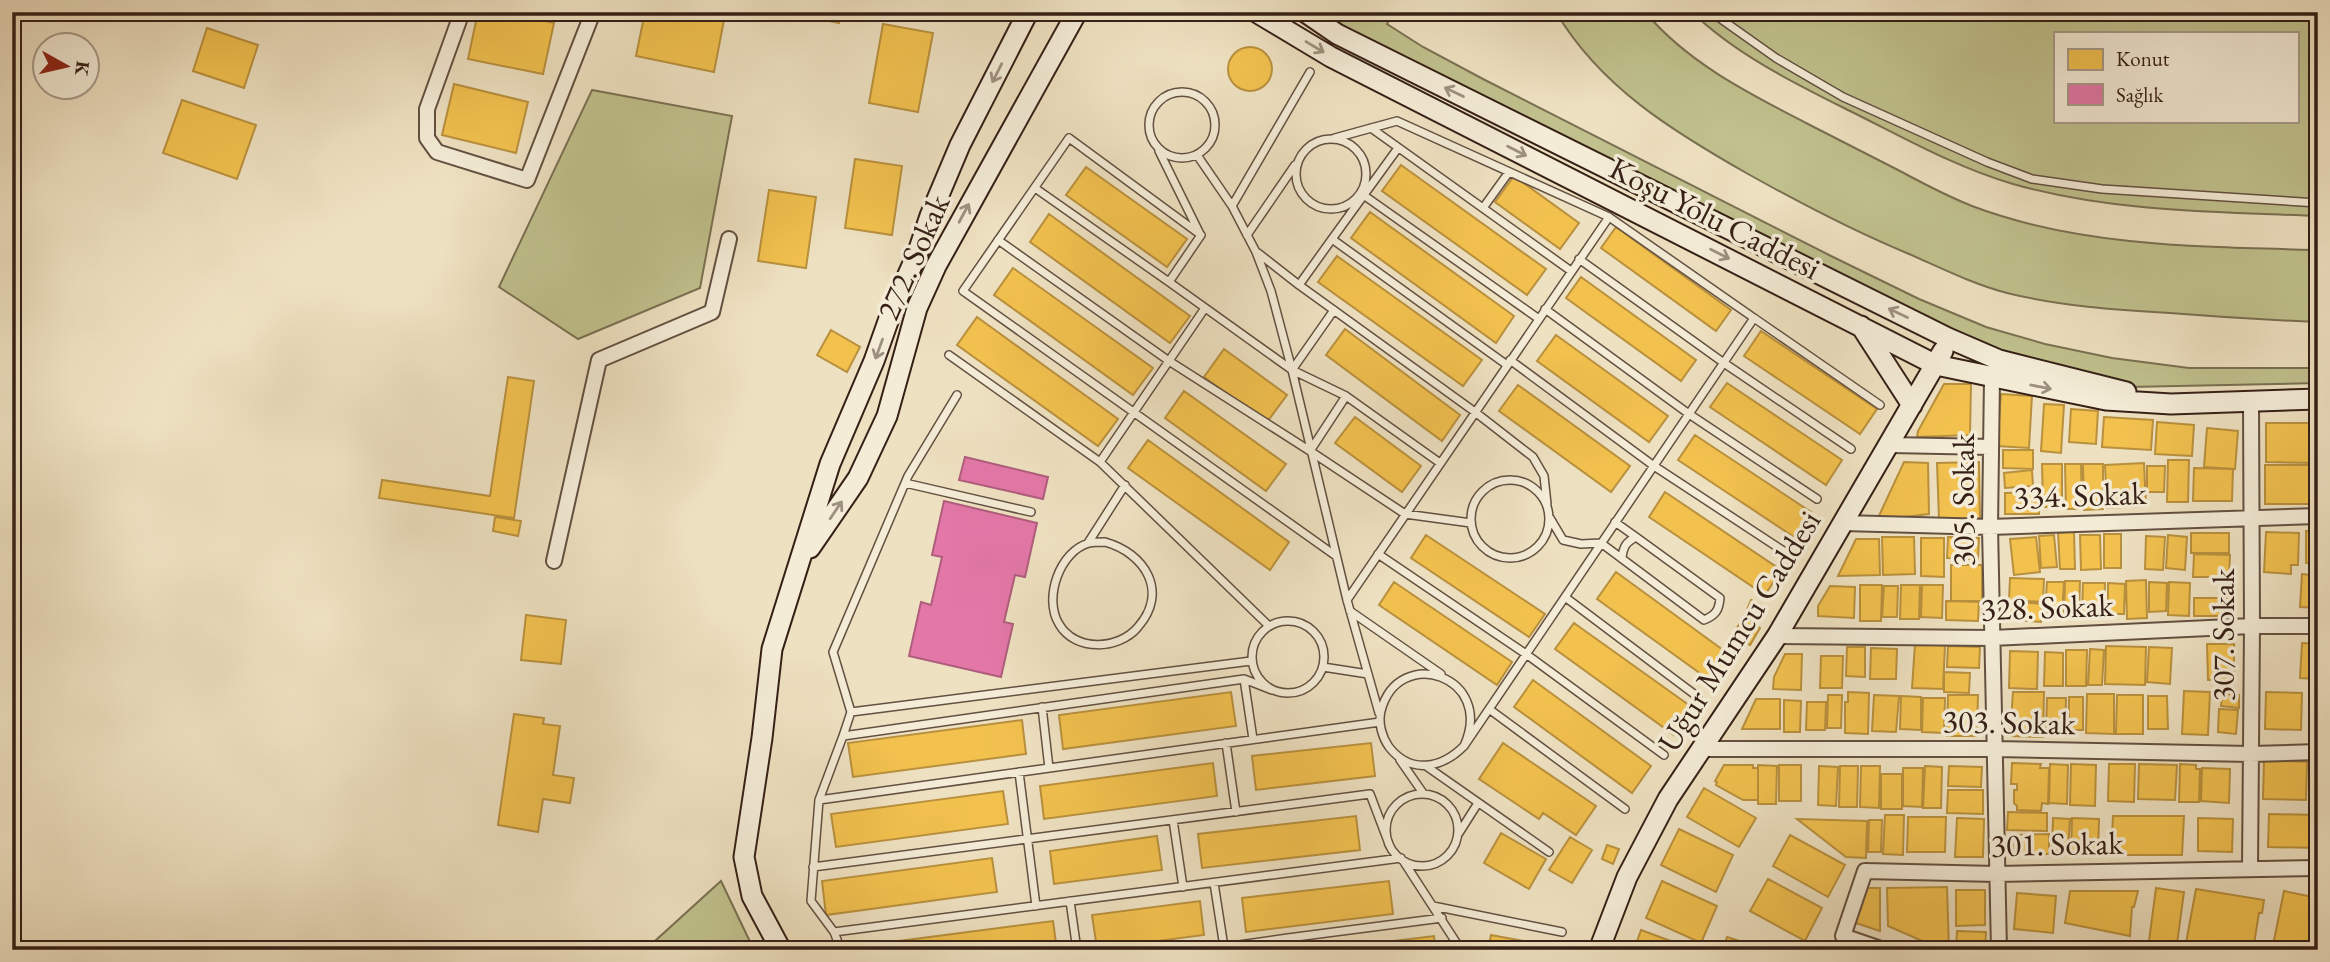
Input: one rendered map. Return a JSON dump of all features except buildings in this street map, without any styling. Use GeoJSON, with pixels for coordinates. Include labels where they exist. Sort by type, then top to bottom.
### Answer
{"type":"FeatureCollection","features":[{"type":"Feature","properties":{"kind":"main road","name":"272. Sokak"},"geometry":{"type":"LineString","coordinates":[[780,950],[752,896],[744,857],[772,649],[830,464],[960,145],[1028,12]]}},
{"type":"Feature","properties":{"kind":"main road","name":"272. Sokak"},"geometry":{"type":"LineString","coordinates":[[797,566],[858,478],[887,416],[917,308],[936,266],[1077,12]]}},
{"type":"Feature","properties":{"kind":"main road","name":"Koşu Yolu Caddesi"},"geometry":{"type":"LineString","coordinates":[[1256,12],[1331,57],[1861,325],[1939,358],[1995,369],[2106,400],[2171,404],[2318,399]]}},
{"type":"Feature","properties":{"kind":"main road","name":"Koşu Yolu Caddesi"},"geometry":{"type":"LineString","coordinates":[[1305,12],[1337,34],[1926,327],[1995,369]]}},
{"type":"Feature","properties":{"kind":"main road"},"geometry":{"type":"LineString","coordinates":[[918,252],[936,266]]}},
{"type":"Feature","properties":{"kind":"main road"},"geometry":{"type":"LineString","coordinates":[[1861,325],[1912,405]]}},
{"type":"Feature","properties":{"kind":"main road"},"geometry":{"type":"LineString","coordinates":[[1926,327],[1941,341],[1939,358]]}},
{"type":"Feature","properties":{"kind":"main road","name":"Uğur Mumcu Caddesi"},"geometry":{"type":"LineString","coordinates":[[1599,950],[1627,877],[1668,799],[1777,636],[1939,358]]}},
{"type":"Feature","properties":{"kind":"street"},"geometry":{"type":"LineString","coordinates":[[461,12],[428,109],[427,138],[437,152],[527,180],[593,12]]}},
{"type":"Feature","properties":{"kind":"street"},"geometry":{"type":"LineString","coordinates":[[554,561],[599,360],[712,312],[729,239]]}},
{"type":"Feature","properties":{"kind":"street","name":"305. Sokak"},"geometry":{"type":"LineString","coordinates":[[1995,369],[1990,527],[1999,950]]}},
{"type":"Feature","properties":{"kind":"street","name":"307. Sokak"},"geometry":{"type":"LineString","coordinates":[[2250,869],[2251,402]]}},
{"type":"Feature","properties":{"kind":"street"},"geometry":{"type":"LineString","coordinates":[[1890,445],[1991,447]]}},
{"type":"Feature","properties":{"kind":"street","name":"334. Sokak"},"geometry":{"type":"LineString","coordinates":[[1843,523],[1990,527],[2318,516]]}},
{"type":"Feature","properties":{"kind":"street","name":"328. Sokak"},"geometry":{"type":"LineString","coordinates":[[1777,636],[1992,638],[2252,626],[2318,626]]}},
{"type":"Feature","properties":{"kind":"street","name":"303. Sokak"},"geometry":{"type":"LineString","coordinates":[[1700,749],[1996,749],[2251,754],[2318,751]]}},
{"type":"Feature","properties":{"kind":"street","name":"301. Sokak"},"geometry":{"type":"LineString","coordinates":[[1884,950],[1843,936],[1865,871],[1997,874],[2318,868]]}},
{"type":"Feature","properties":{"kind":"lane"},"geometry":{"type":"LineString","coordinates":[[1711,12],[1776,58],[1843,97],[1987,162],[2032,179],[2102,189],[2318,203]]}},
{"type":"Feature","properties":{"kind":"lane"},"geometry":{"type":"LineString","coordinates":[[1232,206],[1310,72]]}},
{"type":"Feature","properties":{"kind":"lane"},"geometry":{"type":"LineString","coordinates":[[1157,148],[1176,158],[1187,158],[1197,155],[1212,140],[1215,129],[1210,107],[1203,99],[1193,93],[1171,93],[1161,99],[1149,117],[1152,139],[1201,236]]}},
{"type":"Feature","properties":{"kind":"lane"},"geometry":{"type":"LineString","coordinates":[[1247,235],[1303,151],[1312,143],[1397,121],[1609,216],[1880,405]]}},
{"type":"Feature","properties":{"kind":"lane"},"geometry":{"type":"LineString","coordinates":[[1371,128],[1571,271]]}},
{"type":"Feature","properties":{"kind":"lane"},"geometry":{"type":"LineString","coordinates":[[1201,236],[1069,138],[963,291],[1336,556]]}},
{"type":"Feature","properties":{"kind":"lane"},"geometry":{"type":"LineString","coordinates":[[1297,162],[1297,184],[1310,203],[1320,208],[1332,209],[1353,201],[1362,194],[1365,182],[1363,159],[1356,149],[1335,138]]}},
{"type":"Feature","properties":{"kind":"lane"},"geometry":{"type":"LineString","coordinates":[[1299,285],[1362,194],[1398,148]]}},
{"type":"Feature","properties":{"kind":"lane"},"geometry":{"type":"LineString","coordinates":[[1197,155],[1232,206],[1256,252],[1271,290],[1346,600],[1380,719],[1381,732],[1423,793]]}},
{"type":"Feature","properties":{"kind":"lane"},"geometry":{"type":"LineString","coordinates":[[1483,208],[1509,172]]}},
{"type":"Feature","properties":{"kind":"lane"},"geometry":{"type":"LineString","coordinates":[[1035,188],[1292,370],[1346,396],[1440,463]]}},
{"type":"Feature","properties":{"kind":"lane"},"geometry":{"type":"LineString","coordinates":[[1362,194],[1538,319]]}},
{"type":"Feature","properties":{"kind":"lane"},"geometry":{"type":"LineString","coordinates":[[1346,600],[1609,216]]}},
{"type":"Feature","properties":{"kind":"lane"},"geometry":{"type":"LineString","coordinates":[[1169,282],[1201,236]]}},
{"type":"Feature","properties":{"kind":"lane"},"geometry":{"type":"LineString","coordinates":[[1332,239],[1654,466],[1785,552]]}},
{"type":"Feature","properties":{"kind":"lane"},"geometry":{"type":"LineString","coordinates":[[999,240],[1169,361],[1405,514],[1471,523]]}},
{"type":"Feature","properties":{"kind":"lane"},"geometry":{"type":"LineString","coordinates":[[1256,252],[1534,457],[1544,476],[1550,518],[1563,540],[1581,544],[1601,543],[1704,620],[1714,616],[1719,608],[1720,598],[1615,523]]}},
{"type":"Feature","properties":{"kind":"lane"},"geometry":{"type":"LineString","coordinates":[[1580,259],[1724,363],[1851,449]]}},
{"type":"Feature","properties":{"kind":"lane"},"geometry":{"type":"LineString","coordinates":[[1100,462],[1205,308]]}},
{"type":"Feature","properties":{"kind":"lane"},"geometry":{"type":"LineString","coordinates":[[1545,309],[1689,414],[1817,499]]}},
{"type":"Feature","properties":{"kind":"lane"},"geometry":{"type":"LineString","coordinates":[[1292,370],[1334,310]]}},
{"type":"Feature","properties":{"kind":"lane"},"geometry":{"type":"LineString","coordinates":[[1426,766],[1447,760],[1464,746],[1754,318]]}},
{"type":"Feature","properties":{"kind":"lane"},"geometry":{"type":"LineString","coordinates":[[948,355],[1100,462],[1269,626]]}},
{"type":"Feature","properties":{"kind":"lane"},"geometry":{"type":"LineString","coordinates":[[841,950],[834,932],[811,901],[819,800],[851,712],[834,652],[905,482],[957,395]]}},
{"type":"Feature","properties":{"kind":"lane"},"geometry":{"type":"LineString","coordinates":[[1310,451],[1346,396]]}},
{"type":"Feature","properties":{"kind":"lane"},"geometry":{"type":"LineString","coordinates":[[1547,504],[1540,493],[1530,485],[1518,480],[1506,480],[1494,483],[1476,499],[1471,523],[1481,546],[1492,554],[1505,558],[1531,552],[1541,543],[1548,531],[1550,518]]}},
{"type":"Feature","properties":{"kind":"lane"},"geometry":{"type":"LineString","coordinates":[[905,482],[1031,512]]}},
{"type":"Feature","properties":{"kind":"lane"},"geometry":{"type":"LineString","coordinates":[[1088,543],[1105,542],[1123,547],[1137,557],[1147,572],[1152,590],[1144,621],[1133,634],[1119,642],[1103,645],[1086,643],[1072,637],[1059,626],[1052,601],[1054,583],[1061,567],[1088,543],[1125,485]]}},
{"type":"Feature","properties":{"kind":"lane"},"geometry":{"type":"LineString","coordinates":[[1622,558],[1622,548],[1636,537]]}},
{"type":"Feature","properties":{"kind":"lane"},"geometry":{"type":"LineString","coordinates":[[1378,554],[1526,654],[1664,755]]}},
{"type":"Feature","properties":{"kind":"lane"},"geometry":{"type":"LineString","coordinates":[[1564,597],[1698,697]]}},
{"type":"Feature","properties":{"kind":"lane"},"geometry":{"type":"LineString","coordinates":[[1349,610],[1460,690],[1468,703],[1471,717],[1470,732],[1464,746]]}},
{"type":"Feature","properties":{"kind":"lane"},"geometry":{"type":"LineString","coordinates":[[843,736],[1244,679],[1272,690],[1284,694],[1297,692],[1318,678],[1324,655],[1316,634],[1297,621],[1285,620],[1269,626],[1256,638],[1252,649],[1254,673],[1272,690]]}},
{"type":"Feature","properties":{"kind":"lane"},"geometry":{"type":"LineString","coordinates":[[851,712],[1251,661]]}},
{"type":"Feature","properties":{"kind":"lane"},"geometry":{"type":"LineString","coordinates":[[1323,667],[1368,674]]}},
{"type":"Feature","properties":{"kind":"lane"},"geometry":{"type":"LineString","coordinates":[[1380,719],[1384,701],[1392,689],[1404,679],[1419,674],[1448,680]]}},
{"type":"Feature","properties":{"kind":"lane"},"geometry":{"type":"LineString","coordinates":[[1244,679],[1253,739]]}},
{"type":"Feature","properties":{"kind":"lane"},"geometry":{"type":"LineString","coordinates":[[1042,707],[1049,768]]}},
{"type":"Feature","properties":{"kind":"lane"},"geometry":{"type":"LineString","coordinates":[[1489,709],[1625,809]]}},
{"type":"Feature","properties":{"kind":"lane"},"geometry":{"type":"LineString","coordinates":[[819,800],[1380,719]]}},
{"type":"Feature","properties":{"kind":"lane"},"geometry":{"type":"LineString","coordinates":[[1226,743],[1236,812]]}},
{"type":"Feature","properties":{"kind":"lane"},"geometry":{"type":"LineString","coordinates":[[1398,756],[1411,763],[1426,766],[1549,852]]}},
{"type":"Feature","properties":{"kind":"lane"},"geometry":{"type":"LineString","coordinates":[[1019,772],[1036,906]]}},
{"type":"Feature","properties":{"kind":"lane"},"geometry":{"type":"LineString","coordinates":[[813,867],[1370,794],[1388,844],[1442,918],[1461,950]]}},
{"type":"Feature","properties":{"kind":"lane"},"geometry":{"type":"LineString","coordinates":[[834,932],[1402,860],[1427,866],[1439,862],[1455,845],[1458,822],[1454,811],[1446,801],[1435,795],[1411,794],[1392,809],[1387,820],[1388,844]]}},
{"type":"Feature","properties":{"kind":"lane"},"geometry":{"type":"LineString","coordinates":[[1458,834],[1479,803]]}},
{"type":"Feature","properties":{"kind":"lane"},"geometry":{"type":"LineString","coordinates":[[1173,820],[1183,887]]}},
{"type":"Feature","properties":{"kind":"lane"},"geometry":{"type":"LineString","coordinates":[[1214,883],[1222,948]]}},
{"type":"Feature","properties":{"kind":"lane"},"geometry":{"type":"LineString","coordinates":[[1070,901],[1077,950]]}},
{"type":"Feature","properties":{"kind":"lane"},"geometry":{"type":"LineString","coordinates":[[1433,906],[1562,932]]}},
{"type":"Feature","properties":{"kind":"lane"},"geometry":{"type":"LineString","coordinates":[[1204,950],[1442,918]]}},
{"type":"Feature","properties":{"kind":"lane"},"geometry":{"type":"LineString","coordinates":[[1288,938],[1289,950]]}},
{"type":"Feature","properties":{"kind":"green space"},"geometry":{"type":"Polygon","coordinates":[[[1321,12],[1395,12],[1387,24],[1483,79],[1831,256],[1919,299],[1986,327],[2045,344],[2112,358],[2189,368],[2318,368],[2318,383],[2129,387],[2027,361],[1951,330],[1525,123],[1321,12]]]}},
{"type":"Feature","properties":{"kind":"green space"},"geometry":{"type":"Polygon","coordinates":[[[1556,12],[1645,12],[1680,47],[1741,88],[1945,194],[2013,220],[2055,230],[2142,242],[2318,250],[2318,322],[2088,307],[2027,297],[1969,280],[1827,216],[1693,142],[1617,85],[1594,63],[1556,12]]]}},
{"type":"Feature","properties":{"kind":"green space"},"geometry":{"type":"Polygon","coordinates":[[[1692,12],[2318,12],[2318,216],[2164,209],[2088,200],[2013,184],[1948,160],[1804,88],[1726,41],[1692,12]]]}},
{"type":"Feature","properties":{"kind":"green space"},"geometry":{"type":"Polygon","coordinates":[[[592,90],[732,116],[700,288],[578,339],[499,287],[592,90]]]}},
{"type":"Feature","properties":{"kind":"green space"},"geometry":{"type":"Polygon","coordinates":[[[721,881],[754,950],[645,950],[721,881]]]}}]}
